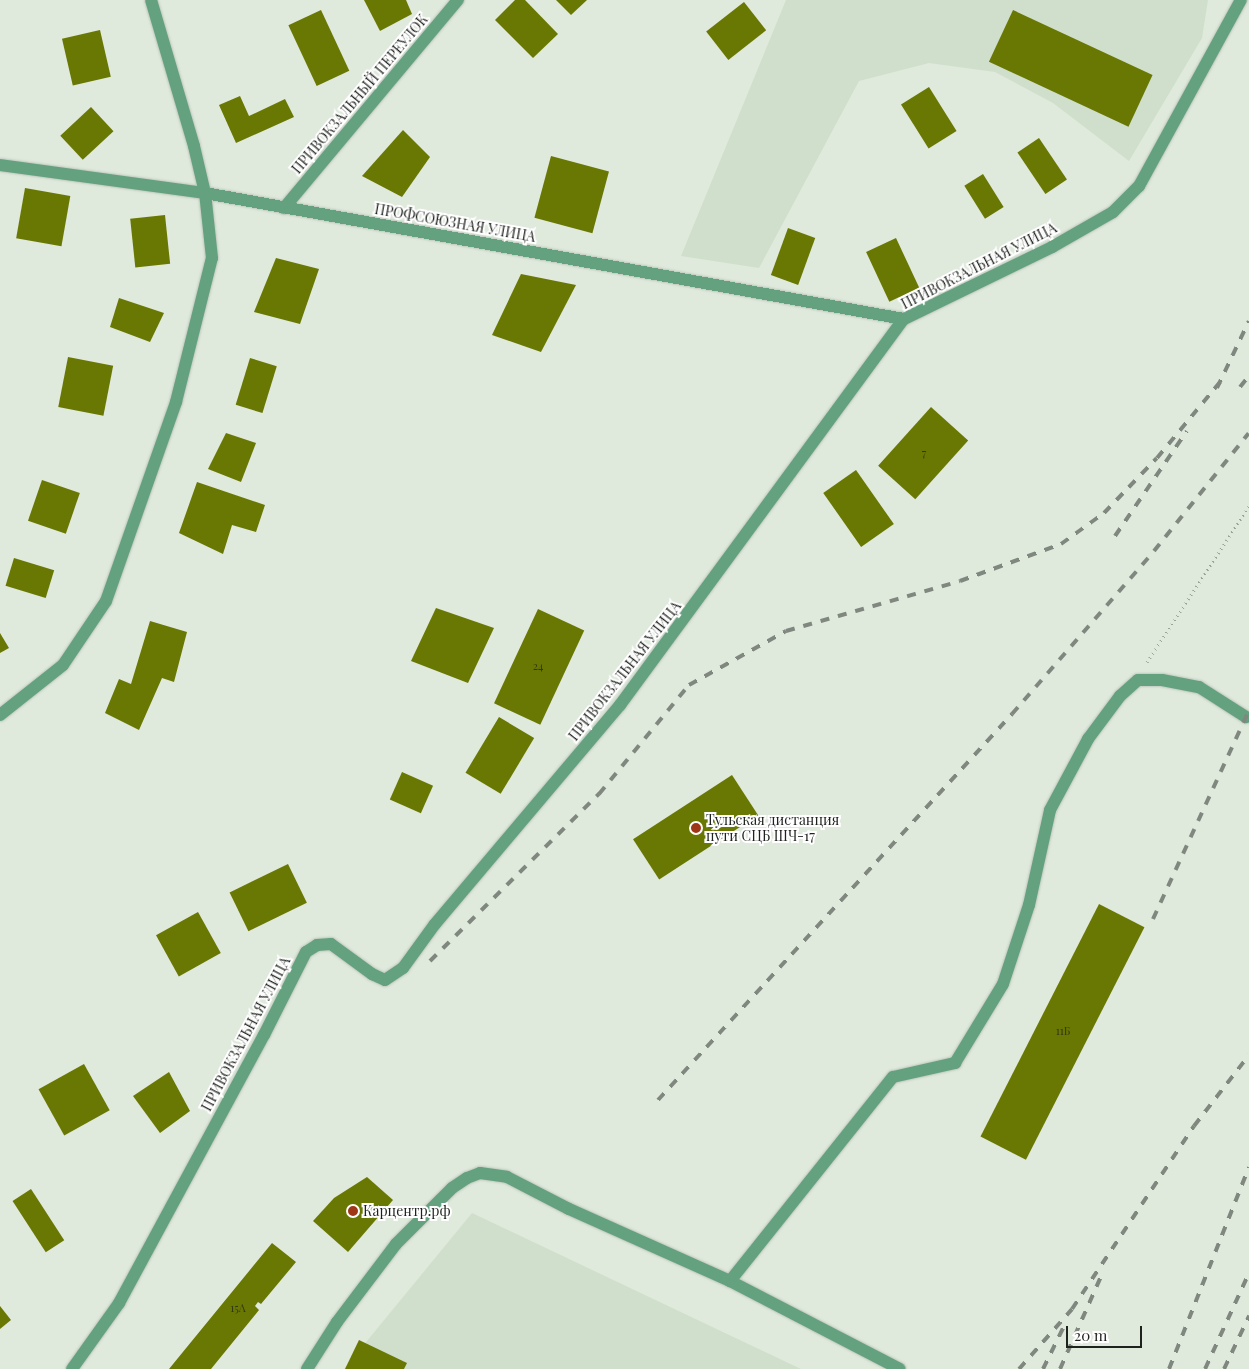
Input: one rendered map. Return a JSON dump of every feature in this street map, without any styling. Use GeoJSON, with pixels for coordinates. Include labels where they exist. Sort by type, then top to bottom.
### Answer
{"type":"FeatureCollection","features":[{"type":"Feature","properties":{"kind":"street"},"geometry":{"type":"LineString","coordinates":[[0,715],[64,665],[106,601],[176,402],[212,258],[205,193],[194,146],[152,0]]}},
{"type":"Feature","properties":{"kind":"street","name":"ПРИВОКЗАЛЬНЫЙ ПЕРЕУЛОК"},"geometry":{"type":"LineString","coordinates":[[284,208],[458,0]]}},
{"type":"Feature","properties":{"kind":"street","name":"ПРИВОКЗАЛЬНАЯ УЛИЦА"},"geometry":{"type":"LineString","coordinates":[[72,1369],[119,1303],[264,1035],[306,952],[317,945],[331,944],[372,974],[385,980],[403,968],[435,924],[620,705],[904,319],[1052,247],[1113,212],[1139,186],[1241,0]]}},
{"type":"Feature","properties":{"kind":"street","name":"ПРОФСОЮЗНАЯ УЛИЦА"},"geometry":{"type":"LineString","coordinates":[[0,165],[205,193],[904,319]]}},
{"type":"Feature","properties":{"kind":"street"},"geometry":{"type":"LineString","coordinates":[[730,1281],[893,1076],[955,1062],[1003,984],[1029,905],[1050,810],[1088,739],[1120,696],[1138,680],[1162,680],[1199,687],[1246,717]]}},
{"type":"Feature","properties":{"kind":"street"},"geometry":{"type":"LineString","coordinates":[[307,1369],[337,1322],[396,1244],[452,1188],[467,1178],[480,1173],[507,1176],[569,1209],[730,1281],[900,1369]]}},
{"type":"Feature","properties":{"kind":"path"},"geometry":{"type":"LineString","coordinates":[[1138,680],[1143,669],[1249,506]]}},
{"type":"Feature","properties":{"kind":"shaded area"},"geometry":{"type":"Polygon","coordinates":[[[786,0],[1208,0],[1202,38],[1129,161],[1053,103],[995,72],[929,63],[859,81],[759,268],[681,256],[786,0]]]}},
{"type":"Feature","properties":{"kind":"shaded area"},"geometry":{"type":"Polygon","coordinates":[[[472,1213],[801,1369],[344,1369],[472,1213]]]}},
{"type":"Feature","properties":{"kind":"building"},"geometry":{"type":"Polygon","coordinates":[[[364,0],[406,0],[412,14],[380,31],[364,0]]]}},
{"type":"Feature","properties":{"kind":"building"},"geometry":{"type":"Polygon","coordinates":[[[515,0],[525,0],[558,34],[533,58],[495,20],[515,0]]]}},
{"type":"Feature","properties":{"kind":"building"},"geometry":{"type":"Polygon","coordinates":[[[556,0],[587,0],[571,15],[556,0]]]}},
{"type":"Feature","properties":{"kind":"building"},"geometry":{"type":"Polygon","coordinates":[[[744,2],[766,30],[728,60],[706,32],[744,2]]]}},
{"type":"Feature","properties":{"kind":"building"},"geometry":{"type":"Polygon","coordinates":[[[321,10],[349,71],[317,86],[288,25],[321,10]]]}},
{"type":"Feature","properties":{"kind":"building"},"geometry":{"type":"Polygon","coordinates":[[[1013,10],[1153,75],[1128,127],[989,62],[1013,10]]]}},
{"type":"Feature","properties":{"kind":"building"},"geometry":{"type":"Polygon","coordinates":[[[100,30],[111,77],[73,86],[62,39],[100,30]]]}},
{"type":"Feature","properties":{"kind":"building"},"geometry":{"type":"Polygon","coordinates":[[[929,87],[957,131],[929,149],[901,104],[929,87]]]}},
{"type":"Feature","properties":{"kind":"building"},"geometry":{"type":"Polygon","coordinates":[[[240,96],[249,116],[285,99],[294,117],[236,143],[219,105],[240,96]]]}},
{"type":"Feature","properties":{"kind":"building"},"geometry":{"type":"Polygon","coordinates":[[[91,107],[114,131],[83,160],[60,136],[91,107]]]}},
{"type":"Feature","properties":{"kind":"building"},"geometry":{"type":"Polygon","coordinates":[[[403,130],[430,157],[402,197],[362,176],[403,130]]]}},
{"type":"Feature","properties":{"kind":"building"},"geometry":{"type":"Polygon","coordinates":[[[1039,138],[1067,179],[1045,194],[1017,153],[1039,138]]]}},
{"type":"Feature","properties":{"kind":"building"},"geometry":{"type":"Polygon","coordinates":[[[551,156],[609,172],[592,233],[534,218],[551,156]]]}},
{"type":"Feature","properties":{"kind":"building"},"geometry":{"type":"Polygon","coordinates":[[[983,174],[1004,207],[985,219],[964,186],[983,174]]]}},
{"type":"Feature","properties":{"kind":"building"},"geometry":{"type":"Polygon","coordinates":[[[25,188],[70,196],[61,246],[16,238],[25,188]]]}},
{"type":"Feature","properties":{"kind":"building"},"geometry":{"type":"Polygon","coordinates":[[[165,215],[170,264],[135,267],[130,219],[165,215]]]}},
{"type":"Feature","properties":{"kind":"building"},"geometry":{"type":"Polygon","coordinates":[[[788,228],[815,238],[798,285],[771,275],[788,228]]]}},
{"type":"Feature","properties":{"kind":"building"},"geometry":{"type":"Polygon","coordinates":[[[896,238],[919,288],[889,302],[866,252],[896,238]]]}},
{"type":"Feature","properties":{"kind":"building"},"geometry":{"type":"Polygon","coordinates":[[[276,258],[319,269],[300,324],[254,312],[276,258]]]}},
{"type":"Feature","properties":{"kind":"building"},"geometry":{"type":"Polygon","coordinates":[[[521,274],[576,285],[541,352],[492,335],[521,274]]]}},
{"type":"Feature","properties":{"kind":"building"},"geometry":{"type":"Polygon","coordinates":[[[119,298],[164,313],[150,342],[110,327],[119,298]]]}},
{"type":"Feature","properties":{"kind":"building"},"geometry":{"type":"Polygon","coordinates":[[[68,357],[113,366],[103,416],[58,407],[68,357]]]}},
{"type":"Feature","properties":{"kind":"building"},"geometry":{"type":"Polygon","coordinates":[[[250,358],[277,366],[262,413],[236,405],[250,358]]]}},
{"type":"Feature","properties":{"kind":"building"},"geometry":{"type":"Polygon","coordinates":[[[931,407],[968,440],[915,499],[878,466],[931,407]]]}},
{"type":"Feature","properties":{"kind":"building"},"geometry":{"type":"Polygon","coordinates":[[[226,433],[256,443],[241,482],[208,469],[226,433]]]}},
{"type":"Feature","properties":{"kind":"building"},"geometry":{"type":"Polygon","coordinates":[[[856,470],[894,524],[861,547],[823,493],[856,470]]]}},
{"type":"Feature","properties":{"kind":"building"},"geometry":{"type":"Polygon","coordinates":[[[42,480],[80,493],[66,534],[28,521],[42,480]]]}},
{"type":"Feature","properties":{"kind":"building"},"geometry":{"type":"Polygon","coordinates":[[[197,482],[265,505],[256,532],[232,525],[223,554],[179,533],[197,482]]]}},
{"type":"Feature","properties":{"kind":"building"},"geometry":{"type":"Polygon","coordinates":[[[14,558],[54,570],[46,598],[6,586],[14,558]]]}},
{"type":"Feature","properties":{"kind":"building"},"geometry":{"type":"Polygon","coordinates":[[[436,608],[494,628],[468,683],[411,661],[436,608]]]}},
{"type":"Feature","properties":{"kind":"building"},"geometry":{"type":"Polygon","coordinates":[[[538,609],[584,631],[540,725],[494,703],[538,609]]]}},
{"type":"Feature","properties":{"kind":"building"},"geometry":{"type":"Polygon","coordinates":[[[150,621],[187,632],[174,682],[162,678],[139,730],[105,713],[119,679],[131,684],[150,621]]]}},
{"type":"Feature","properties":{"kind":"building"},"geometry":{"type":"Polygon","coordinates":[[[0,633],[9,648],[0,653],[0,633]]]}},
{"type":"Feature","properties":{"kind":"building"},"geometry":{"type":"Polygon","coordinates":[[[499,717],[534,738],[501,794],[466,773],[499,717]]]}},
{"type":"Feature","properties":{"kind":"building"},"geometry":{"type":"Polygon","coordinates":[[[402,772],[433,786],[421,813],[390,799],[402,772]]]}},
{"type":"Feature","properties":{"kind":"building","name":"Тульская дистанция пути СЦБ ШЧ-17"},"geometry":{"type":"Polygon","coordinates":[[[732,775],[758,815],[659,880],[633,839],[732,775]]]}},
{"type":"Feature","properties":{"kind":"building"},"geometry":{"type":"Polygon","coordinates":[[[288,864],[307,903],[248,931],[230,892],[288,864]]]}},
{"type":"Feature","properties":{"kind":"building"},"geometry":{"type":"Polygon","coordinates":[[[1099,904],[1144,927],[1026,1160],[981,1137],[1099,904]]]}},
{"type":"Feature","properties":{"kind":"building"},"geometry":{"type":"Polygon","coordinates":[[[198,912],[221,953],[179,976],[156,935],[198,912]]]}},
{"type":"Feature","properties":{"kind":"building"},"geometry":{"type":"Polygon","coordinates":[[[84,1064],[110,1110],[64,1136],[39,1089],[84,1064]]]}},
{"type":"Feature","properties":{"kind":"building"},"geometry":{"type":"Polygon","coordinates":[[[169,1072],[190,1111],[160,1133],[133,1096],[169,1072]]]}},
{"type":"Feature","properties":{"kind":"building","name":"Карцентр.рф"},"geometry":{"type":"Polygon","coordinates":[[[367,1177],[393,1200],[348,1252],[313,1221],[334,1198],[367,1177]]]}},
{"type":"Feature","properties":{"kind":"building"},"geometry":{"type":"Polygon","coordinates":[[[31,1189],[64,1240],[46,1252],[13,1201],[31,1189]]]}},
{"type":"Feature","properties":{"kind":"building"},"geometry":{"type":"Polygon","coordinates":[[[272,1243],[296,1262],[261,1304],[258,1302],[255,1306],[259,1310],[211,1369],[169,1369],[272,1243]]]}},
{"type":"Feature","properties":{"kind":"building"},"geometry":{"type":"Polygon","coordinates":[[[0,1306],[11,1320],[0,1329],[0,1306]]]}},
{"type":"Feature","properties":{"kind":"building"},"geometry":{"type":"Polygon","coordinates":[[[359,1340],[407,1363],[404,1369],[345,1369],[359,1340]]]}},
{"type":"Feature","properties":{"kind":"railway"},"geometry":{"type":"LineString","coordinates":[[1217,388],[1249,321]]}},
{"type":"Feature","properties":{"kind":"railway"},"geometry":{"type":"LineString","coordinates":[[1240,387],[1249,376]]}},
{"type":"Feature","properties":{"kind":"railway"},"geometry":{"type":"LineString","coordinates":[[430,961],[599,794],[689,685],[786,631],[960,581],[1061,544],[1104,513],[1157,458],[1220,382]]}},
{"type":"Feature","properties":{"kind":"railway"},"geometry":{"type":"LineString","coordinates":[[1115,536],[1187,431]]}},
{"type":"Feature","properties":{"kind":"railway"},"geometry":{"type":"LineString","coordinates":[[658,1100],[1012,714],[1154,551],[1249,433]]}},
{"type":"Feature","properties":{"kind":"railway"},"geometry":{"type":"LineString","coordinates":[[1153,919],[1249,710]]}},
{"type":"Feature","properties":{"kind":"railway"},"geometry":{"type":"LineString","coordinates":[[1019,1369],[1072,1309],[1194,1126],[1249,1055]]}},
{"type":"Feature","properties":{"kind":"railway"},"geometry":{"type":"LineString","coordinates":[[1169,1369],[1249,1167]]}},
{"type":"Feature","properties":{"kind":"railway"},"geometry":{"type":"LineString","coordinates":[[1205,1369],[1249,1273]]}},
{"type":"Feature","properties":{"kind":"railway"},"geometry":{"type":"LineString","coordinates":[[1060,1369],[1102,1274]]}},
{"type":"Feature","properties":{"kind":"railway"},"geometry":{"type":"LineString","coordinates":[[1224,1369],[1249,1316]]}},
{"type":"Feature","properties":{"kind":"railway"},"geometry":{"type":"LineString","coordinates":[[1043,1369],[1066,1322]]}},
{"type":"Feature","properties":{"kind":"place","name":"Тульская дистанция пути СЦБ ШЧ-17"},"geometry":{"type":"Point","coordinates":[696,828]}},
{"type":"Feature","properties":{"kind":"place","name":"Карцентр.рф"},"geometry":{"type":"Point","coordinates":[353,1211]}}]}
